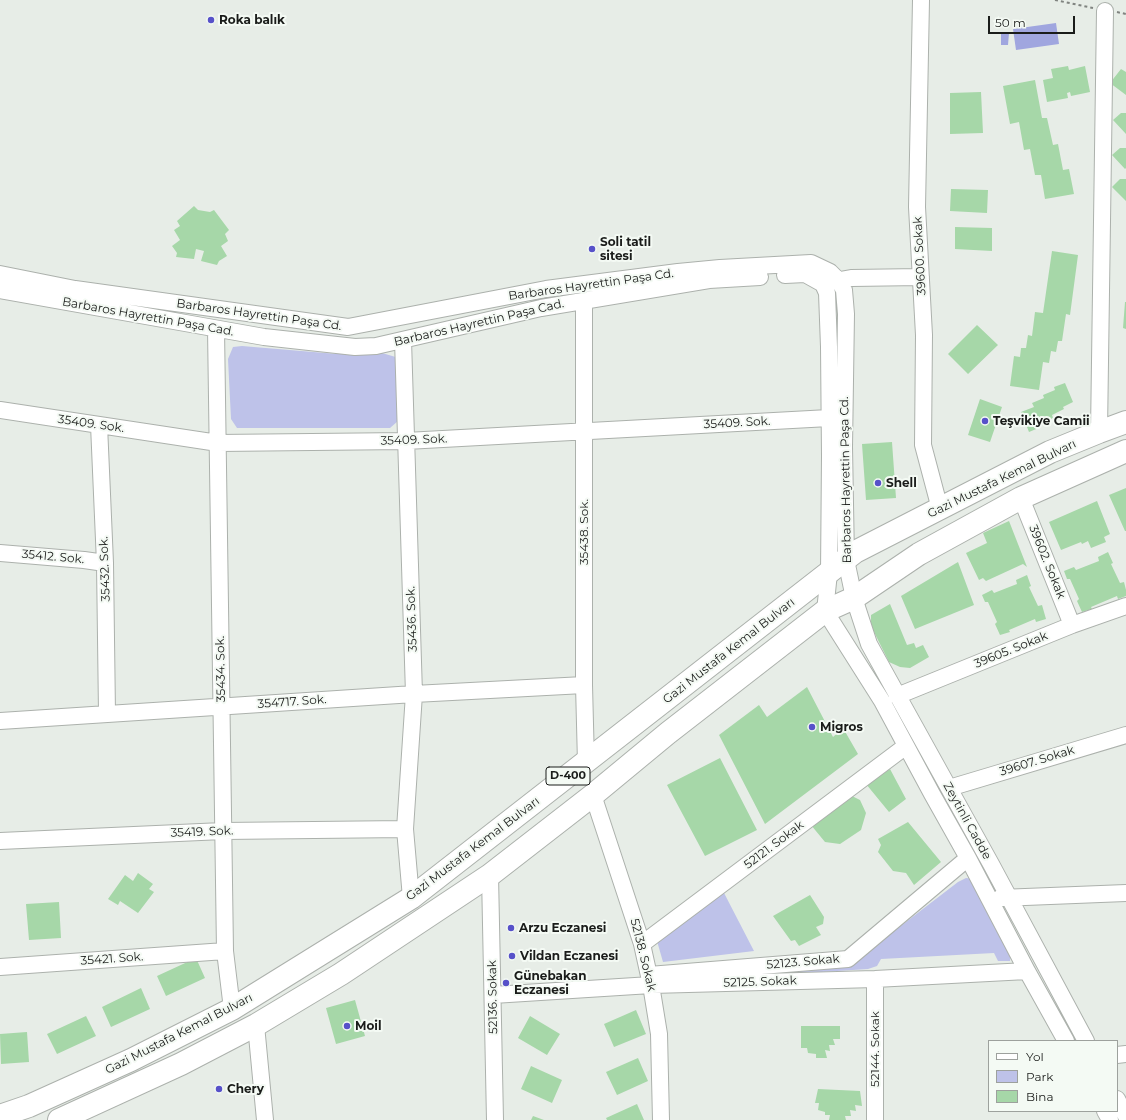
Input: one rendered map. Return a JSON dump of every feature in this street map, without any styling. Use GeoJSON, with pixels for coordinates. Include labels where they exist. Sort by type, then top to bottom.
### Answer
{"type":"FeatureCollection","features":[{"type":"Feature","properties":{"kind":"highway","name":"Gazi Mustafa Kemal Bulvarı"},"geometry":{"type":"LineString","coordinates":[[0,1116],[30,1106],[131,1060],[232,1009],[410,898],[586,763],[856,552],[1050,452],[1126,422]]}},
{"type":"Feature","properties":{"kind":"highway","name":"Gazi Mustafa Kemal Bulvarı"},"geometry":{"type":"LineString","coordinates":[[59,1120],[181,1064],[256,1025],[341,974],[490,875],[593,796],[668,733],[825,611],[854,598],[919,554],[1022,498],[1126,451]]}},
{"type":"Feature","properties":{"kind":"street","name":"39600. Sokak"},"geometry":{"type":"LineString","coordinates":[[921,0],[917,206],[924,335],[923,445],[940,509]]}},
{"type":"Feature","properties":{"kind":"street"},"geometry":{"type":"LineString","coordinates":[[1099,432],[1105,10]]}},
{"type":"Feature","properties":{"kind":"street","name":"Barbaros Hayrettin Paşa Cd."},"geometry":{"type":"LineString","coordinates":[[0,274],[76,289],[348,327],[546,289],[720,268],[811,263],[830,272],[830,282],[844,290],[846,314],[844,447],[846,560],[854,598]]}},
{"type":"Feature","properties":{"kind":"street","name":"Barbaros Hayrettin Paşa Cad."},"geometry":{"type":"LineString","coordinates":[[0,290],[264,338],[355,347],[376,346],[541,308],[709,280],[805,274],[830,282]]}},
{"type":"Feature","properties":{"kind":"street"},"geometry":{"type":"LineString","coordinates":[[825,611],[829,573],[827,293],[830,282],[921,277]]}},
{"type":"Feature","properties":{"kind":"street","name":"35438. Sok."},"geometry":{"type":"LineString","coordinates":[[584,301],[584,686],[586,763]]}},
{"type":"Feature","properties":{"kind":"street","name":"35434. Sok."},"geometry":{"type":"LineString","coordinates":[[216,329],[225,951],[232,1009]]}},
{"type":"Feature","properties":{"kind":"street","name":"35436. Sok."},"geometry":{"type":"LineString","coordinates":[[403,340],[414,694],[405,829],[410,898]]}},
{"type":"Feature","properties":{"kind":"street","name":"35409. Sok."},"geometry":{"type":"LineString","coordinates":[[0,410],[218,443],[406,441],[829,418]]}},
{"type":"Feature","properties":{"kind":"street","name":"35432. Sok."},"geometry":{"type":"LineString","coordinates":[[99,425],[106,563],[108,714]]}},
{"type":"Feature","properties":{"kind":"street","name":"39602. Sokak"},"geometry":{"type":"LineString","coordinates":[[1022,498],[1072,625]]}},
{"type":"Feature","properties":{"kind":"street","name":"35412. Sok."},"geometry":{"type":"LineString","coordinates":[[0,553],[106,563]]}},
{"type":"Feature","properties":{"kind":"street","name":"Zeytinli Cadde"},"geometry":{"type":"LineString","coordinates":[[854,598],[869,644],[1009,897],[1085,1040]]}},
{"type":"Feature","properties":{"kind":"street","name":"39605. Sokak"},"geometry":{"type":"LineString","coordinates":[[897,696],[1072,625],[1126,606]]}},
{"type":"Feature","properties":{"kind":"street","name":"Zeytinli Cadde"},"geometry":{"type":"LineString","coordinates":[[825,611],[882,701],[990,898],[1027,971],[1065,1040]]}},
{"type":"Feature","properties":{"kind":"street","name":"354717. Sok."},"geometry":{"type":"LineString","coordinates":[[0,721],[414,694],[584,686]]}},
{"type":"Feature","properties":{"kind":"street","name":"39607. Sokak"},"geometry":{"type":"LineString","coordinates":[[949,788],[1126,735]]}},
{"type":"Feature","properties":{"kind":"street","name":"52121. Sokak"},"geometry":{"type":"LineString","coordinates":[[642,944],[906,746]]}},
{"type":"Feature","properties":{"kind":"street","name":"52138. Sokak"},"geometry":{"type":"LineString","coordinates":[[593,796],[642,944],[650,980],[659,1034],[661,1120]]}},
{"type":"Feature","properties":{"kind":"street","name":"35419. Sok."},"geometry":{"type":"LineString","coordinates":[[0,841],[223,831],[405,829]]}},
{"type":"Feature","properties":{"kind":"street","name":"52123. Sokak"},"geometry":{"type":"LineString","coordinates":[[650,980],[848,959],[968,858]]}},
{"type":"Feature","properties":{"kind":"street","name":"52136. Sokak"},"geometry":{"type":"LineString","coordinates":[[490,875],[495,1120]]}},
{"type":"Feature","properties":{"kind":"street"},"geometry":{"type":"LineString","coordinates":[[990,898],[1126,893]]}},
{"type":"Feature","properties":{"kind":"street","name":"35421. Sok."},"geometry":{"type":"LineString","coordinates":[[0,967],[225,951]]}},
{"type":"Feature","properties":{"kind":"street","name":"52125. Sokak"},"geometry":{"type":"LineString","coordinates":[[493,995],[650,980],[874,979],[1027,971]]}},
{"type":"Feature","properties":{"kind":"street","name":"52144. Sokak"},"geometry":{"type":"LineString","coordinates":[[874,979],[875,1120]]}},
{"type":"Feature","properties":{"kind":"street"},"geometry":{"type":"LineString","coordinates":[[256,1025],[264,1120]]}},
{"type":"Feature","properties":{"kind":"street"},"geometry":{"type":"LineString","coordinates":[[1118,1101],[1126,1116]]}},
{"type":"Feature","properties":{"kind":"path"},"geometry":{"type":"LineString","coordinates":[[1056,0],[1126,14]]}},
{"type":"Feature","properties":{"kind":"green space"},"geometry":{"type":"Polygon","coordinates":[[[242,346],[337,354],[382,353],[399,358],[398,421],[390,428],[237,428],[231,419],[228,359],[233,347],[242,346]]]}},
{"type":"Feature","properties":{"kind":"green space"},"geometry":{"type":"Polygon","coordinates":[[[966,878],[974,879],[1011,951],[1010,961],[998,961],[994,953],[881,959],[877,966],[868,969],[730,978],[730,973],[851,964],[861,959],[876,945],[958,882],[966,878]]]}},
{"type":"Feature","properties":{"kind":"green space"},"geometry":{"type":"Polygon","coordinates":[[[723,891],[754,951],[663,962],[657,941],[723,891]]]}},
{"type":"Feature","properties":{"kind":"shaded area"},"geometry":{"type":"Polygon","coordinates":[[[1056,23],[1059,44],[1016,50],[1013,29],[1056,23]]]}},
{"type":"Feature","properties":{"kind":"shaded area"},"geometry":{"type":"Polygon","coordinates":[[[1001,33],[1009,33],[1008,45],[1001,45],[1001,33]]]}},
{"type":"Feature","properties":{"kind":"building"},"geometry":{"type":"Polygon","coordinates":[[[1068,66],[1069,70],[1085,66],[1090,92],[1071,96],[1070,92],[1067,93],[1068,98],[1047,102],[1043,80],[1053,78],[1051,69],[1068,66]]]}},
{"type":"Feature","properties":{"kind":"building"},"geometry":{"type":"Polygon","coordinates":[[[1121,69],[1126,72],[1126,95],[1110,83],[1121,69]]]}},
{"type":"Feature","properties":{"kind":"building"},"geometry":{"type":"Polygon","coordinates":[[[1035,80],[1042,118],[1047,118],[1053,145],[1058,144],[1063,170],[1069,169],[1074,194],[1045,199],[1041,175],[1035,175],[1030,149],[1024,150],[1019,122],[1010,124],[1003,86],[1035,80]]]}},
{"type":"Feature","properties":{"kind":"building"},"geometry":{"type":"Polygon","coordinates":[[[981,92],[983,133],[950,134],[950,93],[981,92]]]}},
{"type":"Feature","properties":{"kind":"building"},"geometry":{"type":"Polygon","coordinates":[[[1121,113],[1126,113],[1126,134],[1113,120],[1121,113]]]}},
{"type":"Feature","properties":{"kind":"building"},"geometry":{"type":"Polygon","coordinates":[[[1120,148],[1126,148],[1125,169],[1112,155],[1120,148]]]}},
{"type":"Feature","properties":{"kind":"building"},"geometry":{"type":"Polygon","coordinates":[[[1120,179],[1126,179],[1126,201],[1112,187],[1120,179]]]}},
{"type":"Feature","properties":{"kind":"building"},"geometry":{"type":"Polygon","coordinates":[[[951,189],[988,190],[987,213],[950,211],[951,189]]]}},
{"type":"Feature","properties":{"kind":"building"},"geometry":{"type":"Polygon","coordinates":[[[194,206],[198,210],[210,212],[214,210],[229,230],[225,234],[228,241],[221,246],[227,256],[219,261],[217,265],[201,261],[204,251],[196,249],[194,259],[176,257],[177,253],[172,246],[180,240],[174,230],[180,226],[177,221],[194,206]]]}},
{"type":"Feature","properties":{"kind":"building"},"geometry":{"type":"Polygon","coordinates":[[[955,227],[992,228],[992,251],[955,249],[955,227]]]}},
{"type":"Feature","properties":{"kind":"building"},"geometry":{"type":"Polygon","coordinates":[[[1052,251],[1078,255],[1070,315],[1066,314],[1062,341],[1058,341],[1056,352],[1051,351],[1049,363],[1043,362],[1039,390],[1010,386],[1014,356],[1020,357],[1021,348],[1026,348],[1028,335],[1032,336],[1035,312],[1043,313],[1052,251]]]}},
{"type":"Feature","properties":{"kind":"building"},"geometry":{"type":"Polygon","coordinates":[[[1126,302],[1126,329],[1123,328],[1126,302]]]}},
{"type":"Feature","properties":{"kind":"building"},"geometry":{"type":"Polygon","coordinates":[[[977,325],[998,345],[968,374],[948,354],[977,325]]]}},
{"type":"Feature","properties":{"kind":"building"},"geometry":{"type":"Polygon","coordinates":[[[1065,383],[1073,402],[1063,407],[1064,409],[1052,415],[1053,418],[1039,424],[1041,427],[1029,432],[1021,412],[1034,407],[1032,403],[1044,398],[1043,395],[1055,390],[1054,387],[1065,383]]]}},
{"type":"Feature","properties":{"kind":"building","name":"Teşvikiye Camii"},"geometry":{"type":"Polygon","coordinates":[[[980,399],[1002,407],[990,442],[968,435],[980,399]]]}},
{"type":"Feature","properties":{"kind":"building"},"geometry":{"type":"Polygon","coordinates":[[[892,442],[896,498],[866,500],[862,444],[892,442]]]}},
{"type":"Feature","properties":{"kind":"building"},"geometry":{"type":"Polygon","coordinates":[[[1126,488],[1126,531],[1125,531],[1109,495],[1126,488]]]}},
{"type":"Feature","properties":{"kind":"building"},"geometry":{"type":"Polygon","coordinates":[[[1097,501],[1110,534],[1104,537],[1106,542],[1091,548],[1088,541],[1082,544],[1081,542],[1061,550],[1049,522],[1097,501]]]}},
{"type":"Feature","properties":{"kind":"building"},"geometry":{"type":"Polygon","coordinates":[[[1009,521],[1027,567],[1023,564],[986,581],[983,578],[979,580],[966,553],[987,543],[983,533],[1009,521]]]}},
{"type":"Feature","properties":{"kind":"building"},"geometry":{"type":"Polygon","coordinates":[[[1108,552],[1113,563],[1111,564],[1120,583],[1124,582],[1126,596],[1118,599],[1117,596],[1091,607],[1092,609],[1082,612],[1077,601],[1079,599],[1070,579],[1067,579],[1064,571],[1074,567],[1076,570],[1099,561],[1098,557],[1108,552]]]}},
{"type":"Feature","properties":{"kind":"building"},"geometry":{"type":"Polygon","coordinates":[[[958,562],[974,605],[915,629],[901,596],[958,562]]]}},
{"type":"Feature","properties":{"kind":"building"},"geometry":{"type":"Polygon","coordinates":[[[1027,575],[1031,586],[1029,587],[1038,606],[1042,605],[1046,619],[1036,622],[1035,619],[1009,630],[1010,632],[1000,635],[995,624],[997,622],[988,602],[985,602],[982,595],[992,590],[994,593],[1017,584],[1016,580],[1027,575]]]}},
{"type":"Feature","properties":{"kind":"building"},"geometry":{"type":"Polygon","coordinates":[[[890,604],[907,645],[914,643],[916,648],[923,645],[929,657],[910,668],[900,667],[889,662],[871,626],[871,615],[890,604]]]}},
{"type":"Feature","properties":{"kind":"building"},"geometry":{"type":"Polygon","coordinates":[[[807,687],[833,737],[843,728],[858,754],[765,824],[719,735],[759,705],[767,717],[807,687]]]}},
{"type":"Feature","properties":{"kind":"building"},"geometry":{"type":"Polygon","coordinates":[[[720,758],[757,830],[705,856],[667,785],[720,758]]]}},
{"type":"Feature","properties":{"kind":"building"},"geometry":{"type":"Polygon","coordinates":[[[890,769],[906,799],[889,812],[866,784],[890,769]]]}},
{"type":"Feature","properties":{"kind":"building"},"geometry":{"type":"Polygon","coordinates":[[[848,794],[860,800],[866,813],[861,830],[840,844],[825,842],[811,825],[848,794]]]}},
{"type":"Feature","properties":{"kind":"building"},"geometry":{"type":"Polygon","coordinates":[[[908,822],[941,862],[914,885],[906,873],[893,871],[878,852],[881,845],[878,839],[908,822]]]}},
{"type":"Feature","properties":{"kind":"building"},"geometry":{"type":"Polygon","coordinates":[[[138,873],[153,884],[149,889],[154,892],[138,913],[120,901],[118,905],[108,899],[125,875],[133,881],[138,873]]]}},
{"type":"Feature","properties":{"kind":"building"},"geometry":{"type":"Polygon","coordinates":[[[810,895],[824,917],[823,924],[816,927],[821,935],[799,946],[795,940],[791,941],[773,916],[810,895]]]}},
{"type":"Feature","properties":{"kind":"building"},"geometry":{"type":"Polygon","coordinates":[[[59,902],[61,938],[29,940],[26,904],[59,902]]]}},
{"type":"Feature","properties":{"kind":"building"},"geometry":{"type":"Polygon","coordinates":[[[196,958],[205,978],[166,996],[157,976],[196,958]]]}},
{"type":"Feature","properties":{"kind":"building"},"geometry":{"type":"Polygon","coordinates":[[[141,988],[150,1009],[111,1027],[102,1007],[141,988]]]}},
{"type":"Feature","properties":{"kind":"building"},"geometry":{"type":"Polygon","coordinates":[[[355,1000],[365,1036],[336,1044],[326,1008],[355,1000]]]}},
{"type":"Feature","properties":{"kind":"building"},"geometry":{"type":"Polygon","coordinates":[[[636,1010],[646,1034],[614,1047],[604,1024],[636,1010]]]}},
{"type":"Feature","properties":{"kind":"building"},"geometry":{"type":"Polygon","coordinates":[[[86,1016],[96,1036],[57,1054],[47,1034],[86,1016]]]}},
{"type":"Feature","properties":{"kind":"building"},"geometry":{"type":"Polygon","coordinates":[[[530,1016],[560,1034],[547,1055],[518,1038],[530,1016]]]}},
{"type":"Feature","properties":{"kind":"building"},"geometry":{"type":"Polygon","coordinates":[[[801,1026],[840,1026],[840,1039],[833,1039],[835,1045],[829,1045],[830,1051],[825,1050],[827,1058],[816,1058],[816,1054],[808,1053],[807,1048],[801,1048],[801,1026]]]}},
{"type":"Feature","properties":{"kind":"building"},"geometry":{"type":"Polygon","coordinates":[[[27,1032],[29,1062],[1,1064],[0,1034],[27,1032]]]}},
{"type":"Feature","properties":{"kind":"building"},"geometry":{"type":"Polygon","coordinates":[[[638,1058],[648,1081],[617,1095],[606,1072],[638,1058]]]}},
{"type":"Feature","properties":{"kind":"building"},"geometry":{"type":"Polygon","coordinates":[[[531,1066],[562,1080],[552,1103],[521,1089],[531,1066]]]}},
{"type":"Feature","properties":{"kind":"building"},"geometry":{"type":"Polygon","coordinates":[[[818,1089],[860,1091],[862,1106],[855,1105],[856,1111],[850,1110],[851,1116],[845,1116],[846,1120],[829,1120],[830,1115],[825,1115],[825,1112],[818,1110],[819,1103],[815,1103],[818,1089]]]}},
{"type":"Feature","properties":{"kind":"building"},"geometry":{"type":"Polygon","coordinates":[[[637,1104],[644,1120],[607,1120],[606,1118],[637,1104]]]}},
{"type":"Feature","properties":{"kind":"building"},"geometry":{"type":"Polygon","coordinates":[[[533,1116],[544,1120],[531,1120],[533,1116]]]}},
{"type":"Feature","properties":{"kind":"place","name":"Roka balık"},"geometry":{"type":"Point","coordinates":[211,20]}},
{"type":"Feature","properties":{"kind":"place","name":"Soli tatil sitesi"},"geometry":{"type":"Point","coordinates":[592,249]}},
{"type":"Feature","properties":{"kind":"place","name":"Teşvikiye Camii"},"geometry":{"type":"Point","coordinates":[985,421]}},
{"type":"Feature","properties":{"kind":"place","name":"Shell"},"geometry":{"type":"Point","coordinates":[878,483]}},
{"type":"Feature","properties":{"kind":"place","name":"Migros"},"geometry":{"type":"Point","coordinates":[812,727]}},
{"type":"Feature","properties":{"kind":"place","name":"Arzu Eczanesi"},"geometry":{"type":"Point","coordinates":[511,928]}},
{"type":"Feature","properties":{"kind":"place","name":"Vildan Eczanesi"},"geometry":{"type":"Point","coordinates":[512,956]}},
{"type":"Feature","properties":{"kind":"place","name":"Günebakan Eczanesi"},"geometry":{"type":"Point","coordinates":[506,983]}},
{"type":"Feature","properties":{"kind":"place","name":"Moil"},"geometry":{"type":"Point","coordinates":[347,1026]}},
{"type":"Feature","properties":{"kind":"place","name":"Chery"},"geometry":{"type":"Point","coordinates":[219,1089]}}]}
